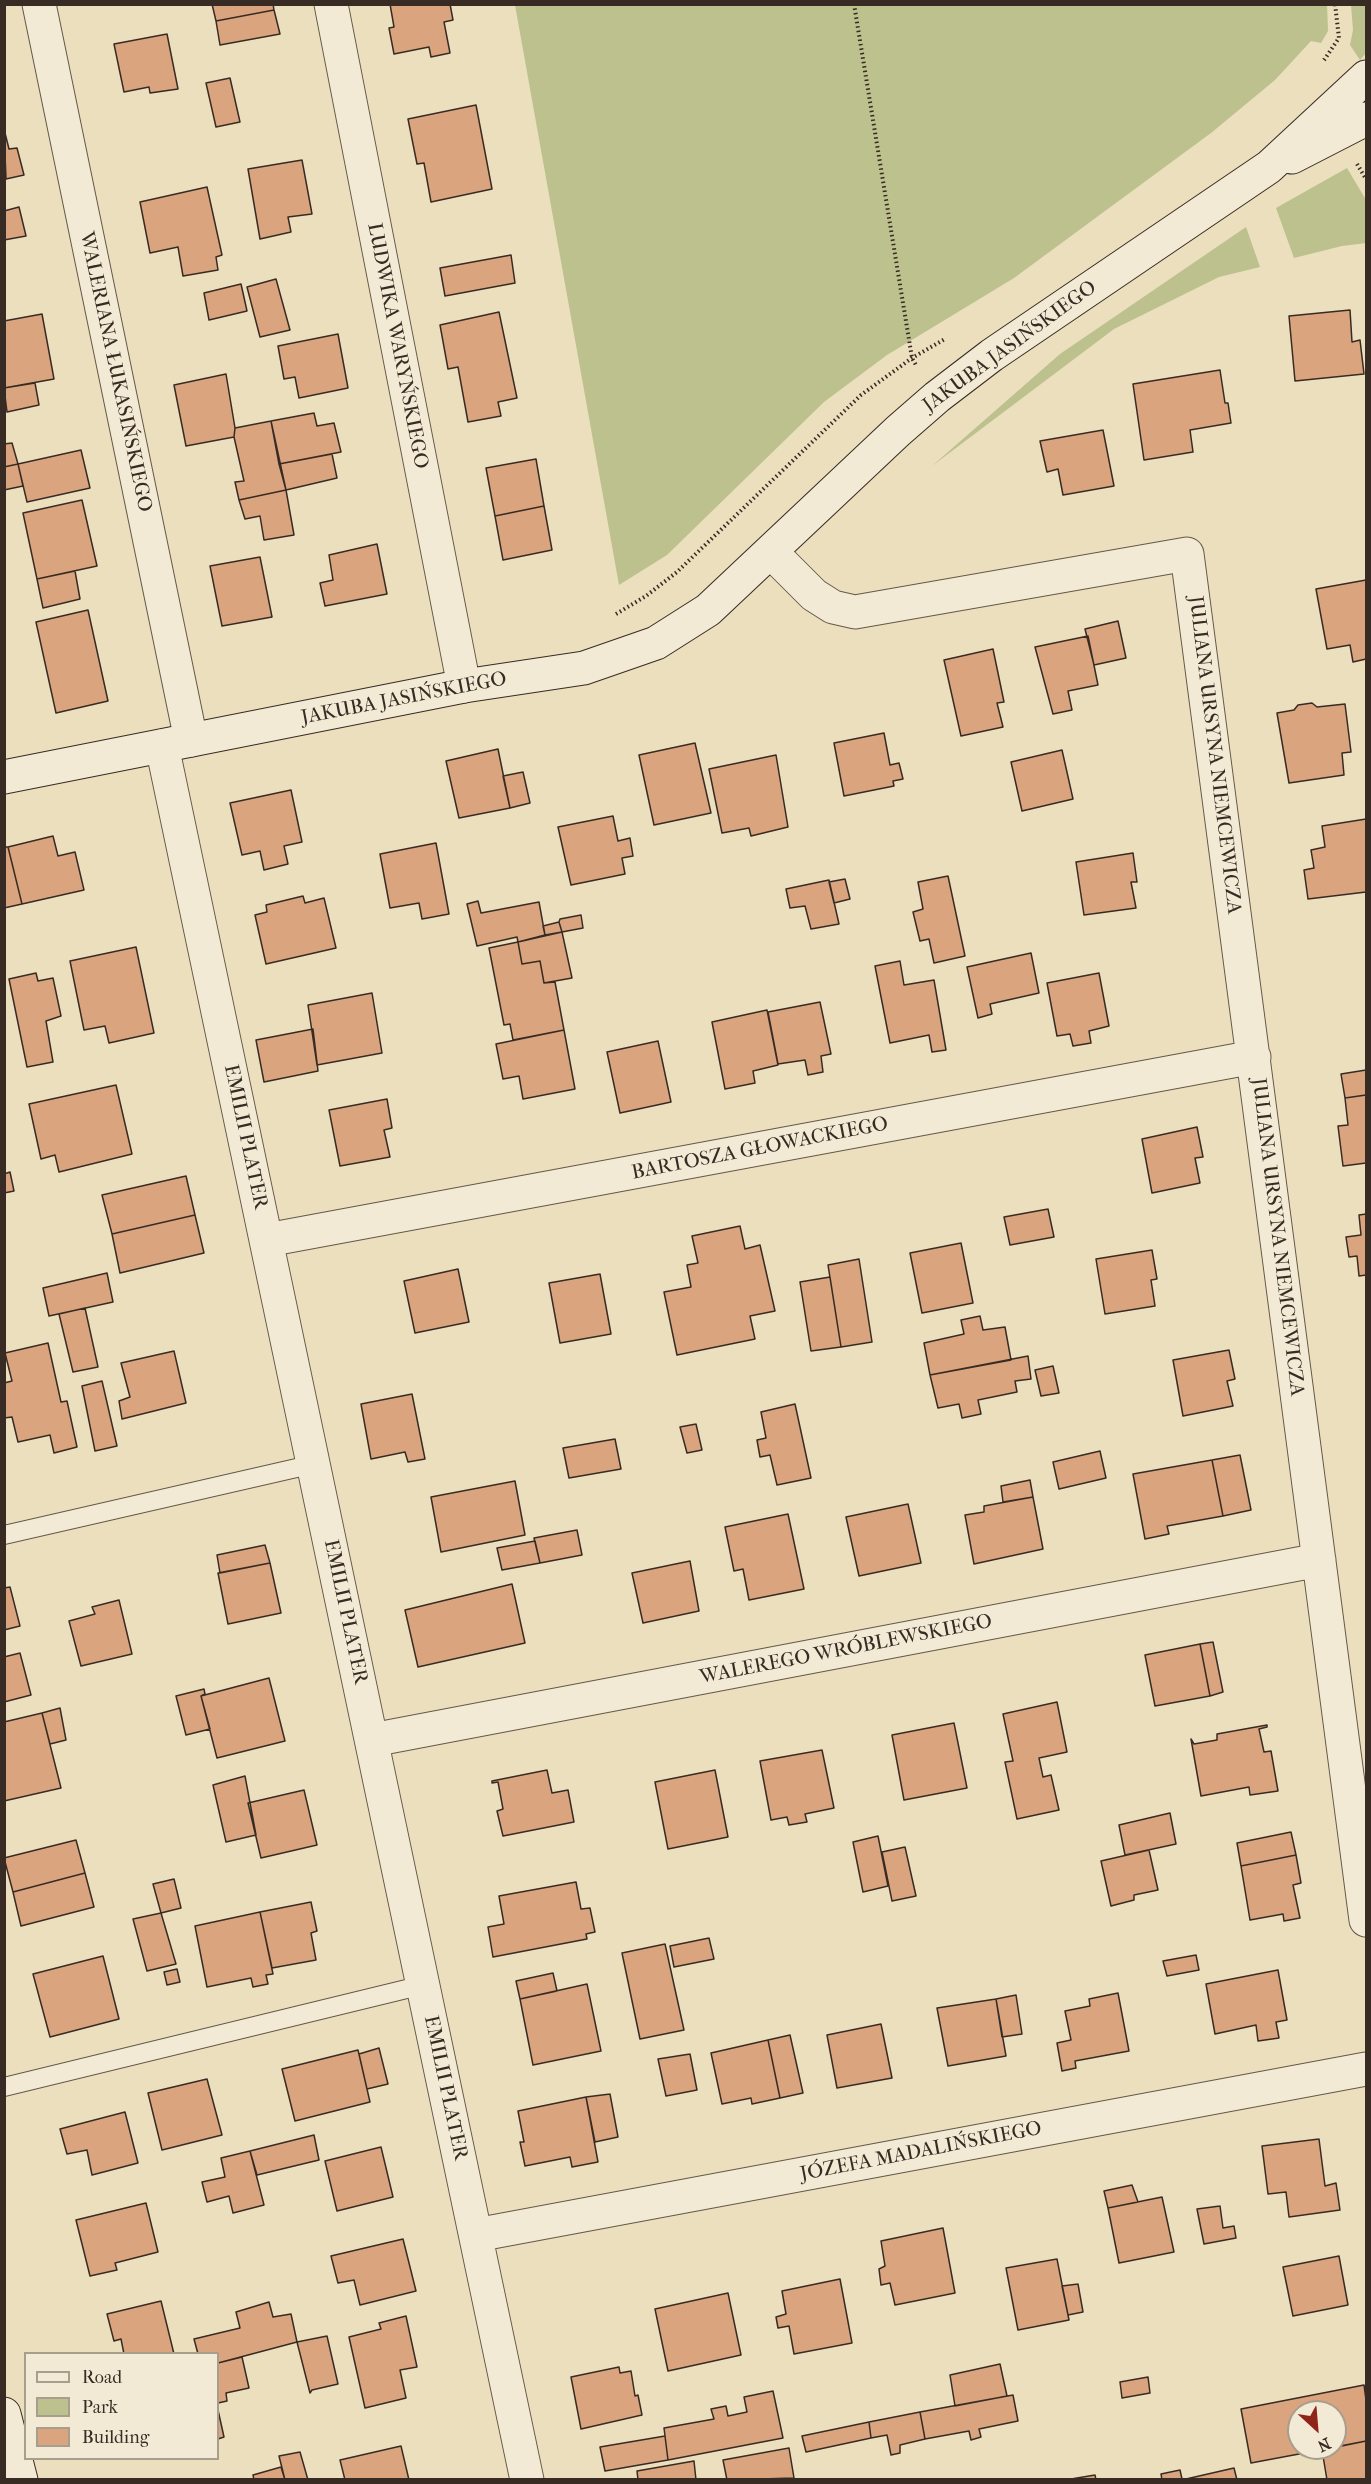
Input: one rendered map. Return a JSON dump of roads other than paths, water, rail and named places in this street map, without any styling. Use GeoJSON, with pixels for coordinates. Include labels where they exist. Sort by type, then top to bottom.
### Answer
{"type":"FeatureCollection","features":[{"type":"Feature","properties":{"kind":"street","name":"WALERIANA ŁUKASIŃSKIEGO"},"geometry":{"type":"LineString","coordinates":[[39,4],[176,743]]}},
{"type":"Feature","properties":{"kind":"street","name":"LUDWIKA WARYŃSKIEGO"},"geometry":{"type":"LineString","coordinates":[[331,4],[464,686]]}},
{"type":"Feature","properties":{"kind":"street","name":"JAKUBA JASIŃSKIEGO"},"geometry":{"type":"LineString","coordinates":[[1269,167],[1366,77]]}},
{"type":"Feature","properties":{"kind":"street","name":"JAKUBA JASIŃSKIEGO"},"geometry":{"type":"LineString","coordinates":[[4,777],[464,686],[584,668],[656,643],[708,610],[898,431],[937,397],[992,355],[1269,167],[1366,119]]}},
{"type":"Feature","properties":{"kind":"street","name":"JULIANA URSYNA NIEMCEWICZA"},"geometry":{"type":"LineString","coordinates":[[771,552],[814,595],[833,608],[855,612],[1187,554],[1366,1920]]}},
{"type":"Feature","properties":{"kind":"street","name":"EMILII PLATER"},"geometry":{"type":"LineString","coordinates":[[176,743],[267,1240],[527,2480]]}},
{"type":"Feature","properties":{"kind":"street","name":"BARTOSZA GŁOWACKIEGO"},"geometry":{"type":"LineString","coordinates":[[267,1240],[1254,1057]]}},
{"type":"Feature","properties":{"kind":"street","name":"WALEREGO WRÓBLEWSKIEGO"},"geometry":{"type":"LineString","coordinates":[[372,1740],[1319,1560]]}},
{"type":"Feature","properties":{"kind":"street","name":"JÓZEFA MADALIŃSKIEGO"},"geometry":{"type":"LineString","coordinates":[[476,2235],[1366,2069]]}},
{"type":"Feature","properties":{"kind":"street"},"geometry":{"type":"LineString","coordinates":[[4,2414],[21,2480]]}},
{"type":"Feature","properties":{"kind":"lane"},"geometry":{"type":"LineString","coordinates":[[4,1535],[314,1464]]}},
{"type":"Feature","properties":{"kind":"lane"},"geometry":{"type":"LineString","coordinates":[[4,2087],[423,1985]]}}]}
